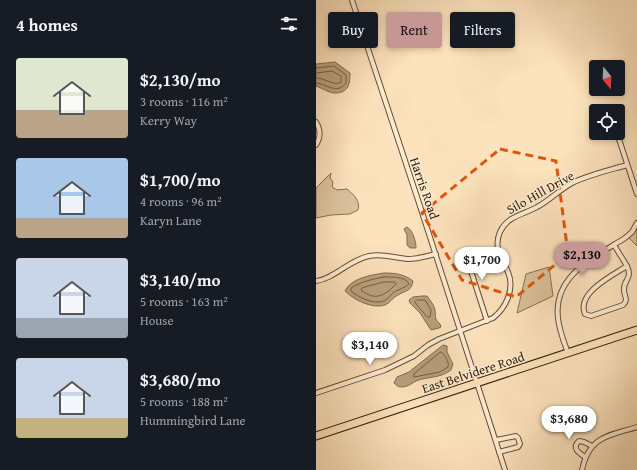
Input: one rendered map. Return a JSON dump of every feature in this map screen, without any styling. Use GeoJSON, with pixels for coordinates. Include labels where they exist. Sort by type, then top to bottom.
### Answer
{"type":"FeatureCollection","features":[{"type":"Feature","properties":{"kind":"main road","name":"East Belvidere Road"},"geometry":{"type":"LineString","coordinates":[[316,436],[637,330]]}},
{"type":"Feature","properties":{"kind":"street","name":"Harris Road"},"geometry":{"type":"LineString","coordinates":[[352,0],[436,254],[505,470]]}},
{"type":"Feature","properties":{"kind":"street"},"geometry":{"type":"LineString","coordinates":[[316,122],[320,132],[319,141],[316,145]]}},
{"type":"Feature","properties":{"kind":"street"},"geometry":{"type":"LineString","coordinates":[[619,140],[637,194]]}},
{"type":"Feature","properties":{"kind":"street","name":"Silo Hill Drive"},"geometry":{"type":"LineString","coordinates":[[497,250],[496,244],[499,234],[509,219],[538,207],[574,182],[627,165]]}},
{"type":"Feature","properties":{"kind":"street"},"geometry":{"type":"LineString","coordinates":[[568,353],[558,319],[557,309],[559,296],[563,287],[568,278],[580,266],[632,232],[637,223]]}},
{"type":"Feature","properties":{"kind":"street"},"geometry":{"type":"LineString","coordinates":[[614,245],[627,266],[630,275],[624,290],[626,300],[625,303],[591,316],[585,314],[584,308],[587,294],[602,282],[627,266]]}},
{"type":"Feature","properties":{"kind":"street"},"geometry":{"type":"LineString","coordinates":[[316,393],[385,370],[401,363],[439,339],[487,321],[499,313],[504,307],[510,288],[508,273],[497,250],[477,256],[470,262],[470,268],[487,321]]}},
{"type":"Feature","properties":{"kind":"street"},"geometry":{"type":"LineString","coordinates":[[316,281],[327,277],[350,262],[370,255],[385,255],[408,259],[436,254]]}},
{"type":"Feature","properties":{"kind":"street"},"geometry":{"type":"LineString","coordinates":[[582,470],[585,457],[592,446],[604,438],[637,427]]}},
{"type":"Feature","properties":{"kind":"street"},"geometry":{"type":"LineString","coordinates":[[496,440],[516,436],[520,441],[518,447],[499,452]]}},
{"type":"Feature","properties":{"kind":"street"},"geometry":{"type":"LineString","coordinates":[[585,457],[577,452],[575,448],[576,444],[579,441],[592,446]]}},
{"type":"Feature","properties":{"kind":"highlighted area"},"geometry":{"type":"Polygon","coordinates":[[[500,149],[556,161],[568,254],[516,297],[462,280],[422,213],[500,149]]]}},
{"type":"Feature","properties":{"kind":"shaded area"},"geometry":{"type":"Polygon","coordinates":[[[331,173],[330,178],[333,182],[332,187],[337,190],[347,189],[354,195],[359,207],[358,210],[350,214],[331,215],[316,218],[316,188],[331,173]]]}},
{"type":"Feature","properties":{"kind":"shaded area"},"geometry":{"type":"Polygon","coordinates":[[[637,229],[637,246],[629,238],[637,229]]]}},
{"type":"Feature","properties":{"kind":"shaded area"},"geometry":{"type":"Polygon","coordinates":[[[549,267],[553,296],[517,313],[526,274],[549,267]]]}},
{"type":"Feature","properties":{"kind":"water"},"geometry":{"type":"Polygon","coordinates":[[[335,62],[350,73],[348,87],[340,93],[333,93],[316,86],[316,64],[335,62]]]}},
{"type":"Feature","properties":{"kind":"water"},"geometry":{"type":"Polygon","coordinates":[[[407,227],[415,240],[416,248],[410,248],[407,245],[407,235],[404,229],[407,227]]]}},
{"type":"Feature","properties":{"kind":"water"},"geometry":{"type":"Polygon","coordinates":[[[384,273],[403,275],[413,281],[411,287],[396,296],[387,304],[380,306],[364,303],[353,298],[345,291],[357,280],[384,273]]]}},
{"type":"Feature","properties":{"kind":"water"},"geometry":{"type":"Polygon","coordinates":[[[427,296],[434,306],[436,319],[441,327],[431,330],[420,313],[410,303],[409,300],[413,297],[427,296]]]}},
{"type":"Feature","properties":{"kind":"water"},"geometry":{"type":"Polygon","coordinates":[[[443,345],[447,346],[447,352],[453,364],[451,370],[442,375],[420,379],[409,385],[401,387],[394,383],[397,377],[409,372],[443,345]]]}}]}
